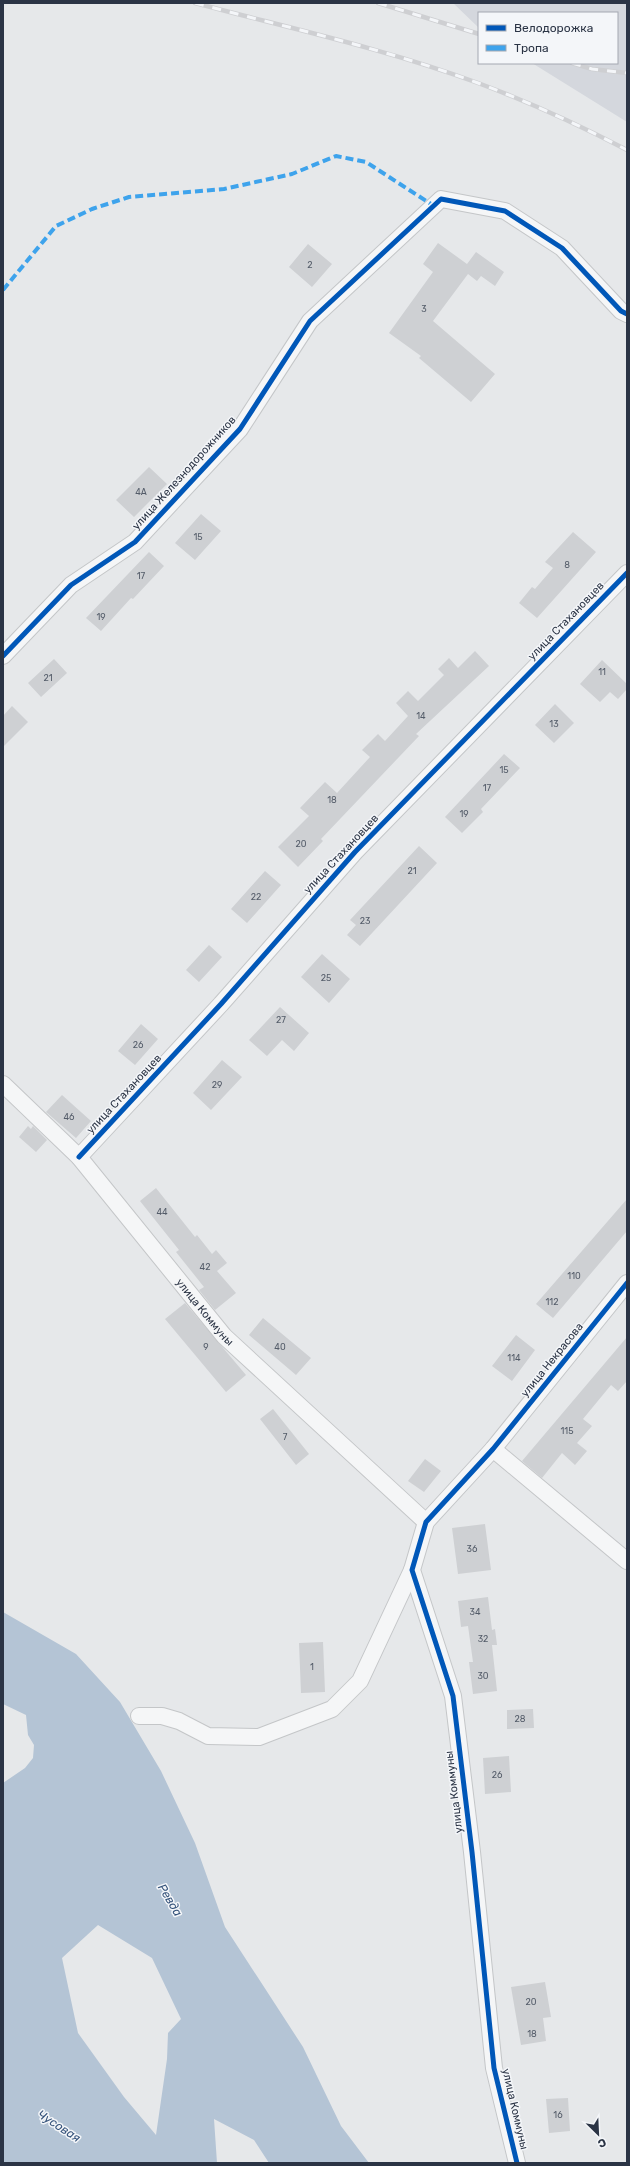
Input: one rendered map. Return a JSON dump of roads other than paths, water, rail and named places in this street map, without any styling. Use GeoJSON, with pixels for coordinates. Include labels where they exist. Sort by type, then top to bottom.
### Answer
{"type":"FeatureCollection","features":[{"type":"Feature","properties":{"kind":"street","name":"улица Железнодорожников"},"geometry":{"type":"LineString","coordinates":[[3,656],[71,585],[135,542],[240,429],[310,321],[441,199],[505,211],[562,248],[621,312],[627,314]]}},
{"type":"Feature","properties":{"kind":"street","name":"улица Стахановцев"},"geometry":{"type":"LineString","coordinates":[[79,1157],[221,1004],[355,852],[627,573]]}},
{"type":"Feature","properties":{"kind":"street","name":"улица Коммуны"},"geometry":{"type":"LineString","coordinates":[[3,1084],[79,1157],[224,1336],[426,1522]]}},
{"type":"Feature","properties":{"kind":"street","name":"улица Некрасова"},"geometry":{"type":"LineString","coordinates":[[493,1449],[627,1283]]}},
{"type":"Feature","properties":{"kind":"street"},"geometry":{"type":"LineString","coordinates":[[139,1716],[162,1716],[179,1720],[208,1736],[259,1737],[332,1710],[360,1681],[412,1570],[426,1522],[493,1449],[627,1560]]}},
{"type":"Feature","properties":{"kind":"street","name":"улица Коммуны"},"geometry":{"type":"LineString","coordinates":[[412,1570],[453,1696],[472,1852],[494,2068],[517,2163]]}},
{"type":"Feature","properties":{"kind":"water"},"geometry":{"type":"Polygon","coordinates":[[[3,1612],[76,1654],[120,1702],[161,1771],[195,1843],[225,1927],[303,2047],[341,2126],[369,2163],[269,2163],[254,2140],[214,2119],[217,2163],[3,2163],[3,1783],[25,1768],[33,1758],[34,1745],[28,1735],[26,1715],[3,1704],[3,1612]],[[98,1925],[62,1958],[78,2033],[124,2097],[156,2135],[167,2059],[168,2033],[181,2019],[152,1958],[98,1925]]]}},
{"type":"Feature","properties":{"kind":"railway"},"geometry":{"type":"LineString","coordinates":[[195,3],[373,49],[443,71],[497,90],[535,106],[627,150]]}},
{"type":"Feature","properties":{"kind":"railway"},"geometry":{"type":"LineString","coordinates":[[378,3],[478,34]]}},
{"type":"Feature","properties":{"kind":"railway"},"geometry":{"type":"LineString","coordinates":[[575,64],[592,69],[627,73]]}},
{"type":"Feature","properties":{"kind":"water label","name":"Ревда"},"geometry":{"type":"Point","coordinates":[170,1900]}},
{"type":"Feature","properties":{"kind":"water label","name":"Чусовая"},"geometry":{"type":"Point","coordinates":[59,2126]}}]}
